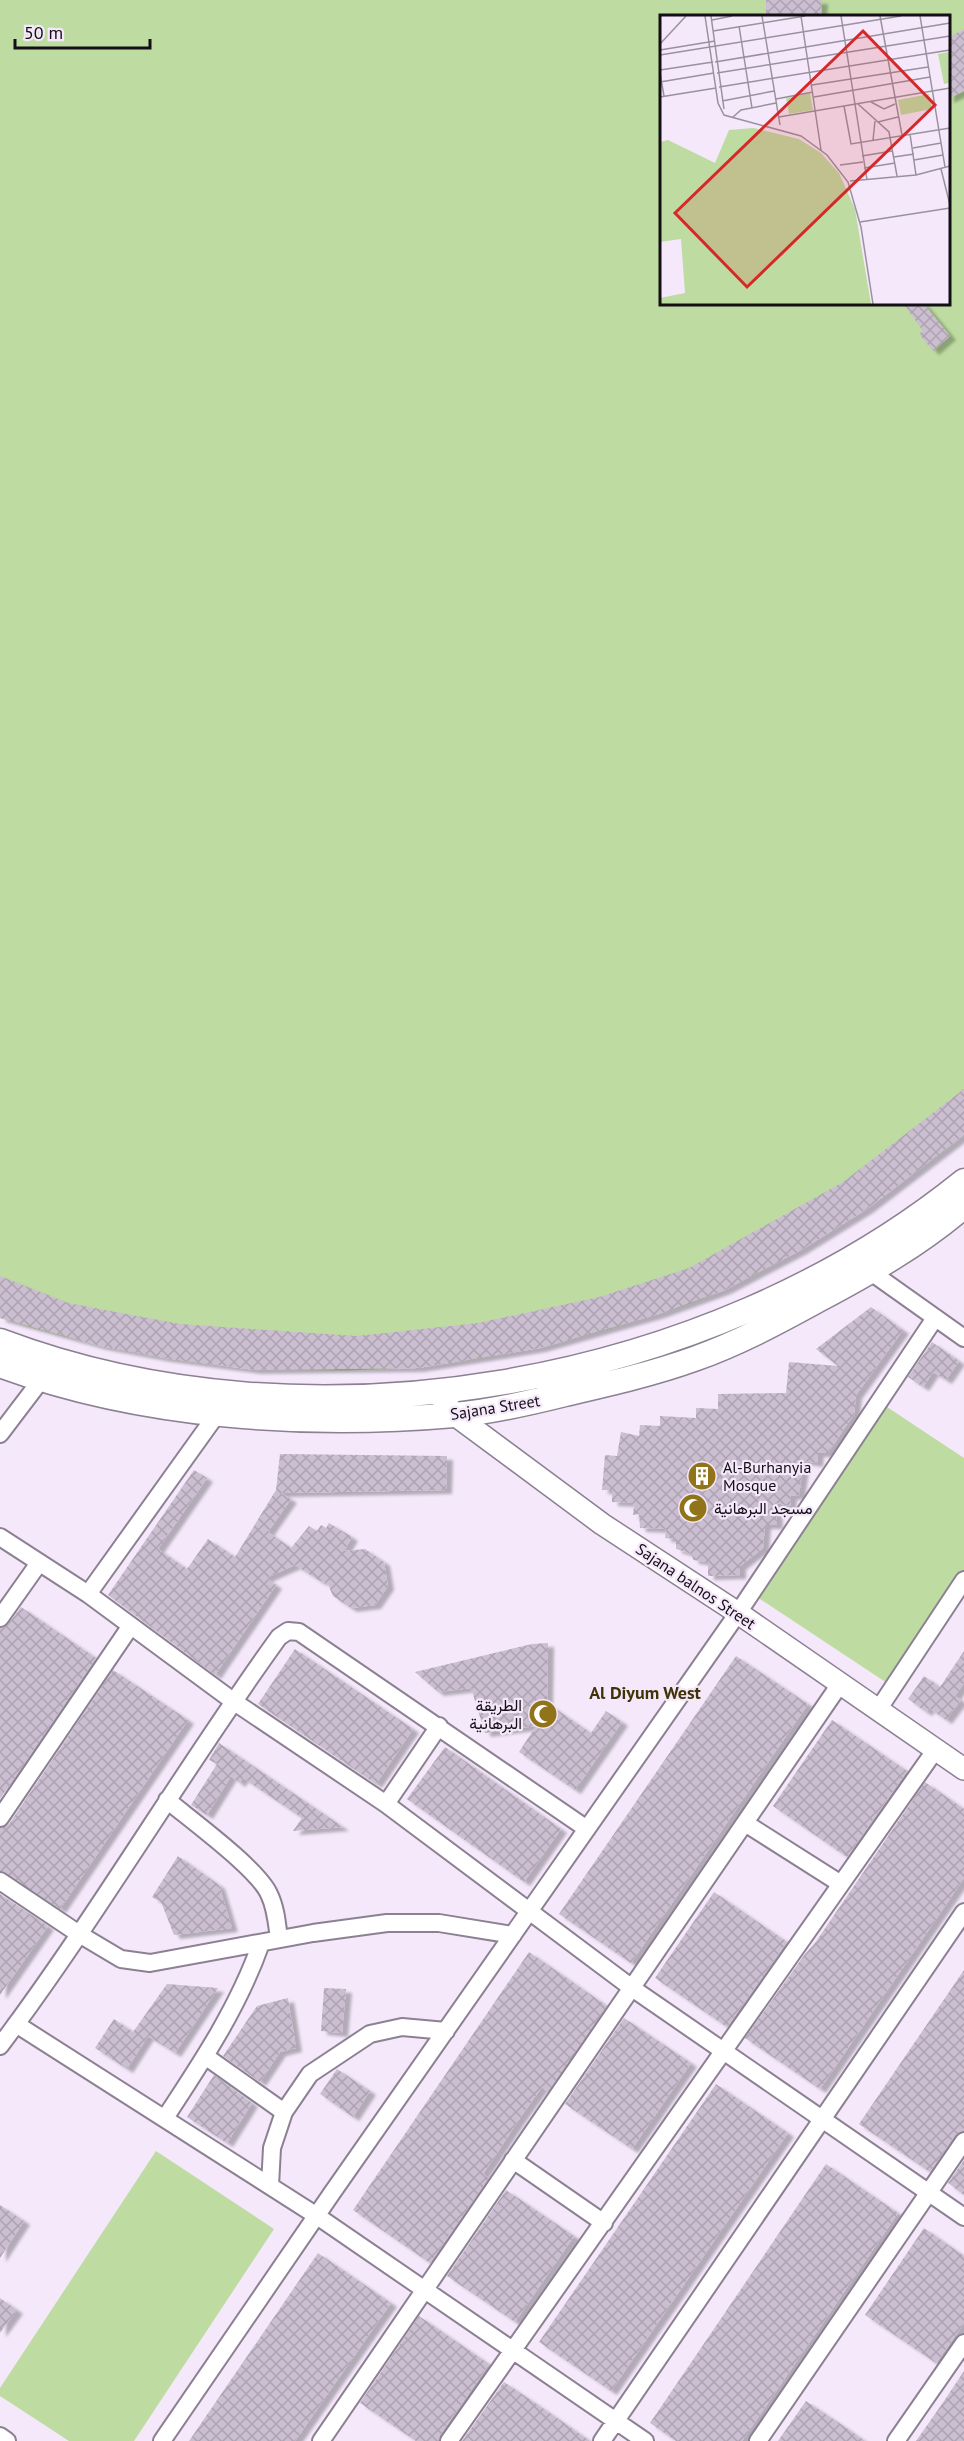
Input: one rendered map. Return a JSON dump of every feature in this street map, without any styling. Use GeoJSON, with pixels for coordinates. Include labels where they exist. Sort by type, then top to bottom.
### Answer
{"type":"FeatureCollection","features":[{"type":"Feature","properties":{"kind":"main road"},"geometry":{"type":"LineString","coordinates":[[951,1208],[964,1181]]}},
{"type":"Feature","properties":{"kind":"main road","name":"Sajana Street"},"geometry":{"type":"LineString","coordinates":[[0,1365],[41,1380],[156,1406],[217,1414],[279,1418],[362,1419],[455,1415],[534,1401],[608,1384],[693,1360],[736,1342],[872,1272],[951,1208]]}},
{"type":"Feature","properties":{"kind":"main road","name":"Sajana Street"},"geometry":{"type":"LineString","coordinates":[[0,1341],[48,1359],[160,1384],[224,1393],[279,1398],[362,1397],[437,1392],[521,1378],[604,1359],[662,1344],[711,1327],[761,1306],[903,1227],[951,1208]]}},
{"type":"Feature","properties":{"kind":"street"},"geometry":{"type":"LineString","coordinates":[[872,1272],[964,1338]]}},
{"type":"Feature","properties":{"kind":"street"},"geometry":{"type":"LineString","coordinates":[[162,2441],[529,1910],[738,1613],[935,1318]]}},
{"type":"Feature","properties":{"kind":"street"},"geometry":{"type":"LineString","coordinates":[[0,1434],[41,1380]]}},
{"type":"Feature","properties":{"kind":"street","name":"Sajana balnos Street"},"geometry":{"type":"LineString","coordinates":[[437,1392],[455,1415],[602,1524],[738,1613],[964,1769]]}},
{"type":"Feature","properties":{"kind":"street"},"geometry":{"type":"LineString","coordinates":[[88,1594],[217,1414]]}},
{"type":"Feature","properties":{"kind":"street"},"geometry":{"type":"LineString","coordinates":[[0,1537],[88,1594],[232,1701],[386,1804],[632,1988],[964,2217]]}},
{"type":"Feature","properties":{"kind":"street"},"geometry":{"type":"LineString","coordinates":[[0,1618],[39,1563]]}},
{"type":"Feature","properties":{"kind":"street"},"geometry":{"type":"LineString","coordinates":[[878,1710],[964,1580]]}},
{"type":"Feature","properties":{"kind":"street"},"geometry":{"type":"LineString","coordinates":[[0,1818],[130,1627]]}},
{"type":"Feature","properties":{"kind":"street"},"geometry":{"type":"LineString","coordinates":[[0,2046],[79,1934],[232,1701],[279,1637],[288,1631],[299,1632],[587,1829]]}},
{"type":"Feature","properties":{"kind":"street"},"geometry":{"type":"LineString","coordinates":[[321,2441],[840,1684]]}},
{"type":"Feature","properties":{"kind":"street"},"geometry":{"type":"LineString","coordinates":[[386,1804],[439,1726]]}},
{"type":"Feature","properties":{"kind":"street"},"geometry":{"type":"LineString","coordinates":[[449,2441],[936,1749]]}},
{"type":"Feature","properties":{"kind":"street"},"geometry":{"type":"LineString","coordinates":[[167,1800],[241,1862],[268,1891],[273,1903],[279,1939]]}},
{"type":"Feature","properties":{"kind":"street"},"geometry":{"type":"LineString","coordinates":[[745,1823],[841,1884]]}},
{"type":"Feature","properties":{"kind":"street"},"geometry":{"type":"LineString","coordinates":[[0,1881],[121,1959],[143,1963],[279,1939],[404,1922],[439,1923],[513,1935]]}},
{"type":"Feature","properties":{"kind":"street"},"geometry":{"type":"LineString","coordinates":[[602,2441],[964,1912]]}},
{"type":"Feature","properties":{"kind":"street"},"geometry":{"type":"LineString","coordinates":[[165,2118],[205,2056],[248,1980],[261,1943]]}},
{"type":"Feature","properties":{"kind":"street"},"geometry":{"type":"LineString","coordinates":[[16,2024],[317,2216],[645,2441]]}},
{"type":"Feature","properties":{"kind":"street"},"geometry":{"type":"LineString","coordinates":[[270,2186],[272,2148],[284,2112],[310,2074],[370,2034],[402,2027],[446,2031]]}},
{"type":"Feature","properties":{"kind":"street"},"geometry":{"type":"LineString","coordinates":[[205,2056],[284,2112]]}},
{"type":"Feature","properties":{"kind":"street"},"geometry":{"type":"LineString","coordinates":[[758,2441],[964,2141]]}},
{"type":"Feature","properties":{"kind":"street"},"geometry":{"type":"LineString","coordinates":[[513,2160],[604,2223]]}},
{"type":"Feature","properties":{"kind":"street"},"geometry":{"type":"LineString","coordinates":[[896,2441],[964,2343]]}},
{"type":"Feature","properties":{"kind":"street"},"geometry":{"type":"LineString","coordinates":[[0,2436],[7,2441]]}},
{"type":"Feature","properties":{"kind":"green space"},"geometry":{"type":"Polygon","coordinates":[[[0,0],[964,0],[964,1135],[907,1178],[820,1238],[726,1289],[653,1316],[532,1348],[456,1362],[380,1369],[304,1370],[228,1366],[152,1356],[76,1340],[0,1318],[0,0]]]}},
{"type":"Feature","properties":{"kind":"green space"},"geometry":{"type":"Polygon","coordinates":[[[884,1405],[964,1458],[964,1573],[890,1685],[757,1597],[884,1405]]]}},
{"type":"Feature","properties":{"kind":"green space"},"geometry":{"type":"Polygon","coordinates":[[[156,2151],[274,2229],[134,2441],[69,2441],[0,2396],[0,2388],[156,2151]]]}},
{"type":"Feature","properties":{"kind":"building"},"geometry":{"type":"Polygon","coordinates":[[[766,0],[822,0],[821,15],[766,15],[766,0]]]}},
{"type":"Feature","properties":{"kind":"building"},"geometry":{"type":"Polygon","coordinates":[[[964,29],[964,91],[949,98],[949,37],[964,29]]]}},
{"type":"Feature","properties":{"kind":"building"},"geometry":{"type":"Polygon","coordinates":[[[904,304],[924,304],[950,336],[933,351],[919,334],[923,331],[904,304]]]}},
{"type":"Feature","properties":{"kind":"building"},"geometry":{"type":"Polygon","coordinates":[[[964,1089],[964,1135],[867,1209],[801,1250],[725,1290],[659,1314],[540,1348],[418,1368],[255,1370],[165,1358],[101,1346],[0,1318],[0,1276],[68,1303],[180,1324],[357,1336],[478,1323],[599,1297],[689,1268],[843,1182],[964,1089]]]}},
{"type":"Feature","properties":{"kind":"building","name":"Al-Burhanyia Mosque"},"geometry":{"type":"Polygon","coordinates":[[[871,1307],[903,1330],[856,1395],[854,1414],[828,1453],[818,1453],[817,1463],[804,1461],[799,1495],[791,1496],[790,1506],[776,1503],[777,1525],[765,1525],[763,1548],[740,1566],[740,1575],[708,1576],[708,1562],[693,1560],[692,1554],[676,1549],[676,1539],[665,1538],[666,1529],[640,1528],[639,1514],[633,1515],[634,1503],[612,1502],[612,1490],[602,1490],[605,1455],[617,1456],[621,1432],[639,1436],[640,1425],[660,1426],[660,1416],[696,1418],[696,1408],[718,1409],[718,1394],[786,1393],[789,1362],[838,1366],[816,1349],[871,1307]]]}},
{"type":"Feature","properties":{"kind":"building"},"geometry":{"type":"Polygon","coordinates":[[[932,1342],[959,1361],[946,1380],[933,1372],[923,1387],[908,1377],[932,1342]]]}},
{"type":"Feature","properties":{"kind":"building"},"geometry":{"type":"Polygon","coordinates":[[[280,1454],[447,1456],[446,1490],[281,1493],[291,1499],[268,1532],[291,1548],[309,1526],[317,1531],[321,1525],[326,1528],[329,1523],[352,1537],[344,1551],[365,1549],[384,1562],[388,1586],[375,1605],[351,1608],[333,1596],[327,1582],[320,1581],[295,1565],[266,1578],[276,1585],[215,1675],[108,1595],[194,1470],[207,1478],[158,1549],[187,1569],[208,1539],[235,1557],[276,1490],[280,1454]]]}},
{"type":"Feature","properties":{"kind":"building"},"geometry":{"type":"Polygon","coordinates":[[[21,1607],[96,1658],[0,1799],[0,1628],[8,1624],[21,1607]]]}},
{"type":"Feature","properties":{"kind":"building"},"geometry":{"type":"Polygon","coordinates":[[[548,1643],[547,1703],[591,1733],[606,1711],[622,1722],[575,1790],[519,1752],[536,1726],[485,1733],[471,1688],[438,1692],[415,1672],[532,1644],[548,1643]]]}},
{"type":"Feature","properties":{"kind":"building"},"geometry":{"type":"Polygon","coordinates":[[[295,1649],[413,1729],[376,1784],[258,1704],[295,1649]]]}},
{"type":"Feature","properties":{"kind":"building"},"geometry":{"type":"Polygon","coordinates":[[[964,1651],[964,1683],[955,1696],[961,1700],[946,1720],[929,1708],[926,1712],[908,1699],[924,1676],[940,1687],[964,1651]]]}},
{"type":"Feature","properties":{"kind":"building"},"geometry":{"type":"Polygon","coordinates":[[[736,1656],[808,1704],[631,1963],[559,1914],[736,1656]]]}},
{"type":"Feature","properties":{"kind":"building"},"geometry":{"type":"Polygon","coordinates":[[[113,1670],[188,1720],[60,1909],[0,1871],[0,1828],[9,1824],[113,1670]]]}},
{"type":"Feature","properties":{"kind":"building"},"geometry":{"type":"Polygon","coordinates":[[[832,1720],[907,1771],[847,1857],[773,1806],[832,1720]]]}},
{"type":"Feature","properties":{"kind":"building"},"geometry":{"type":"Polygon","coordinates":[[[219,1743],[343,1827],[293,1831],[302,1818],[243,1778],[239,1783],[231,1776],[207,1815],[191,1805],[217,1764],[209,1760],[219,1743]]]}},
{"type":"Feature","properties":{"kind":"building"},"geometry":{"type":"Polygon","coordinates":[[[445,1747],[561,1829],[524,1882],[407,1799],[445,1747]]]}},
{"type":"Feature","properties":{"kind":"building"},"geometry":{"type":"Polygon","coordinates":[[[925,1782],[964,1809],[964,1878],[820,2089],[745,2038],[815,1943],[925,1782]]]}},
{"type":"Feature","properties":{"kind":"building"},"geometry":{"type":"Polygon","coordinates":[[[178,1856],[219,1885],[232,1928],[174,1935],[161,1902],[152,1897],[178,1856]]]}},
{"type":"Feature","properties":{"kind":"building"},"geometry":{"type":"Polygon","coordinates":[[[714,1892],[787,1942],[727,2027],[655,1978],[714,1892]]]}},
{"type":"Feature","properties":{"kind":"building"},"geometry":{"type":"Polygon","coordinates":[[[0,1894],[48,1926],[0,1995],[0,1894]]]}},
{"type":"Feature","properties":{"kind":"building"},"geometry":{"type":"Polygon","coordinates":[[[529,1952],[607,2006],[548,2092],[542,2087],[522,2115],[483,2174],[489,2178],[430,2263],[353,2210],[529,1952]]]}},
{"type":"Feature","properties":{"kind":"building"},"geometry":{"type":"Polygon","coordinates":[[[964,1970],[964,2131],[955,2135],[930,2172],[859,2124],[964,1970]]]}},
{"type":"Feature","properties":{"kind":"building"},"geometry":{"type":"Polygon","coordinates":[[[167,1984],[218,1988],[175,2053],[148,2036],[127,2069],[95,2048],[114,2019],[133,2032],[167,1984]]]}},
{"type":"Feature","properties":{"kind":"building"},"geometry":{"type":"Polygon","coordinates":[[[324,1988],[346,1989],[342,2033],[321,2031],[324,1988]]]}},
{"type":"Feature","properties":{"kind":"building"},"geometry":{"type":"Polygon","coordinates":[[[288,1998],[296,2048],[280,2052],[260,2082],[223,2056],[257,2006],[288,1998]]]}},
{"type":"Feature","properties":{"kind":"building"},"geometry":{"type":"Polygon","coordinates":[[[624,2018],[691,2063],[632,2149],[565,2104],[624,2018]]]}},
{"type":"Feature","properties":{"kind":"building"},"geometry":{"type":"Polygon","coordinates":[[[337,2069],[370,2091],[353,2117],[320,2094],[337,2069]]]}},
{"type":"Feature","properties":{"kind":"building"},"geometry":{"type":"Polygon","coordinates":[[[214,2075],[252,2103],[227,2143],[187,2117],[214,2075]]]}},
{"type":"Feature","properties":{"kind":"building"},"geometry":{"type":"Polygon","coordinates":[[[716,2084],[788,2133],[611,2391],[539,2342],[716,2084]]]}},
{"type":"Feature","properties":{"kind":"building"},"geometry":{"type":"Polygon","coordinates":[[[964,2160],[964,2195],[948,2183],[964,2160]]]}},
{"type":"Feature","properties":{"kind":"building"},"geometry":{"type":"Polygon","coordinates":[[[826,2164],[898,2213],[742,2441],[676,2441],[650,2423],[826,2164]]]}},
{"type":"Feature","properties":{"kind":"building"},"geometry":{"type":"Polygon","coordinates":[[[506,2190],[574,2236],[515,2322],[447,2276],[506,2190]]]}},
{"type":"Feature","properties":{"kind":"building"},"geometry":{"type":"Polygon","coordinates":[[[0,2205],[24,2221],[0,2258],[0,2205]]]}},
{"type":"Feature","properties":{"kind":"building"},"geometry":{"type":"Polygon","coordinates":[[[924,2228],[964,2256],[964,2323],[936,2363],[865,2315],[924,2228]]]}},
{"type":"Feature","properties":{"kind":"building"},"geometry":{"type":"Polygon","coordinates":[[[318,2253],[391,2303],[295,2441],[189,2441],[318,2253]]]}},
{"type":"Feature","properties":{"kind":"building"},"geometry":{"type":"Polygon","coordinates":[[[0,2298],[17,2310],[0,2333],[0,2298]]]}},
{"type":"Feature","properties":{"kind":"building"},"geometry":{"type":"Polygon","coordinates":[[[419,2316],[489,2364],[440,2435],[439,2441],[416,2441],[360,2403],[419,2316]]]}},
{"type":"Feature","properties":{"kind":"building"},"geometry":{"type":"Polygon","coordinates":[[[964,2371],[964,2441],[916,2441],[942,2404],[964,2371]]]}},
{"type":"Feature","properties":{"kind":"building"},"geometry":{"type":"Polygon","coordinates":[[[504,2382],[544,2409],[590,2441],[462,2441],[504,2382]]]}},
{"type":"Feature","properties":{"kind":"building"},"geometry":{"type":"Polygon","coordinates":[[[806,2401],[842,2425],[865,2441],[778,2441],[806,2401]]]}},
{"type":"Feature","properties":{"kind":"place","name":"Al-Burhanyia Mosque"},"geometry":{"type":"Point","coordinates":[702,1476]}},
{"type":"Feature","properties":{"kind":"place","name":"مسجد البرهانية"},"geometry":{"type":"Point","coordinates":[693,1508]}},
{"type":"Feature","properties":{"kind":"place","name":"الطريقة البرهانية"},"geometry":{"type":"Point","coordinates":[543,1714]}},
{"type":"Feature","properties":{"kind":"district","name":"Al Diyum West"},"geometry":{"type":"Point","coordinates":[645,1693]}}]}
